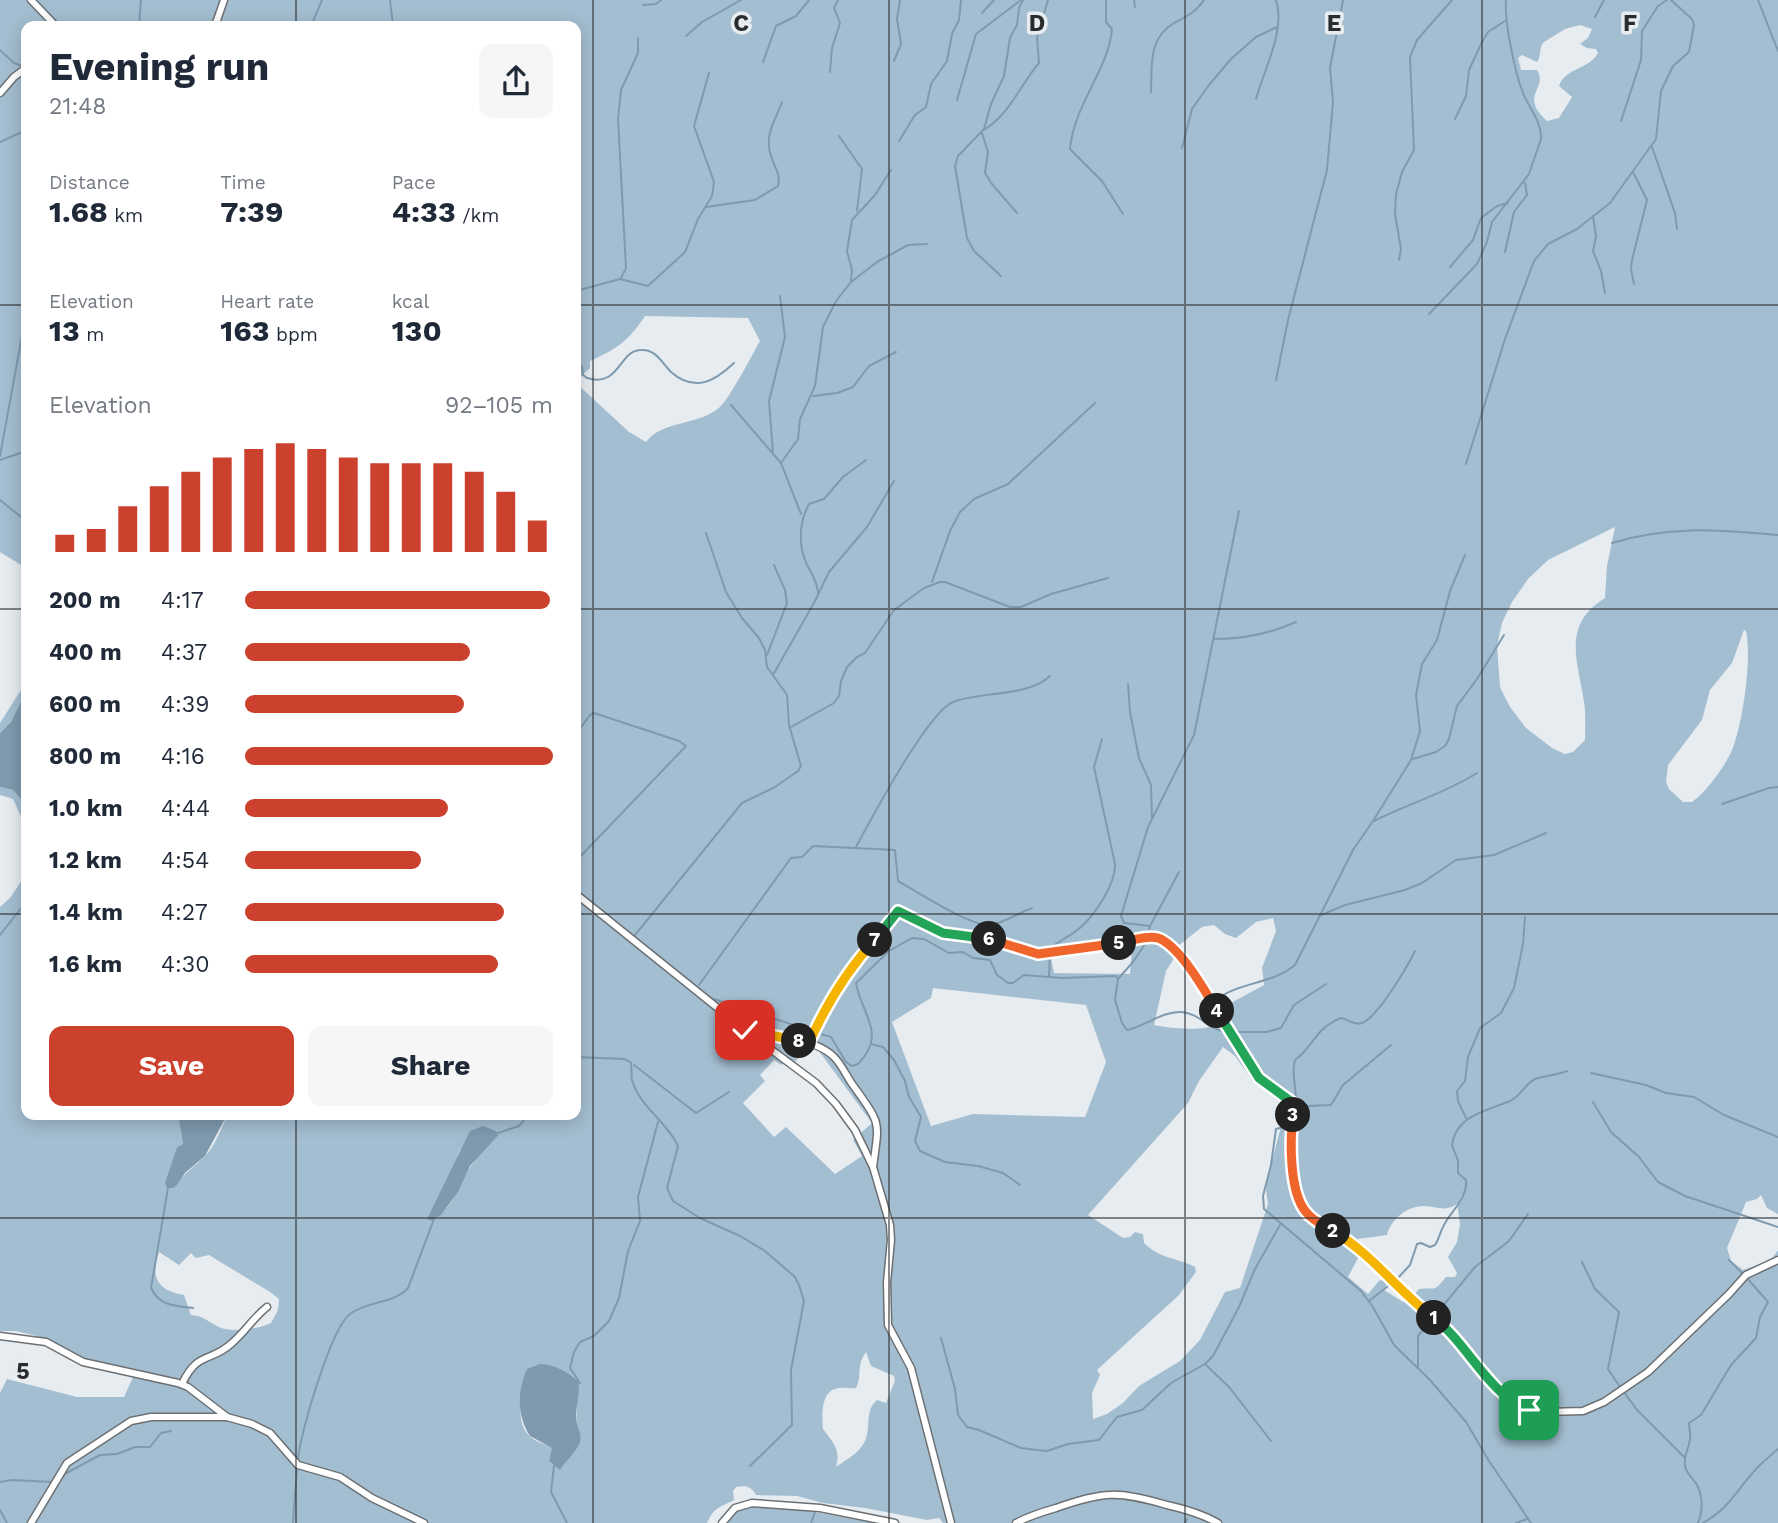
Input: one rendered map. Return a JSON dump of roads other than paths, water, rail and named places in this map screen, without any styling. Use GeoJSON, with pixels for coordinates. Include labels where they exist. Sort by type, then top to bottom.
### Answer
{"type":"FeatureCollection","features":[{"type":"Feature","properties":{"kind":"street"},"geometry":{"type":"LineString","coordinates":[[31,0],[51,21]]}},
{"type":"Feature","properties":{"kind":"street"},"geometry":{"type":"LineString","coordinates":[[217,21],[224,0]]}},
{"type":"Feature","properties":{"kind":"street"},"geometry":{"type":"LineString","coordinates":[[0,93],[21,72]]}},
{"type":"Feature","properties":{"kind":"street"},"geometry":{"type":"LineString","coordinates":[[581,898],[827,1094],[850,1122],[873,1167],[891,1233],[888,1325],[911,1368],[951,1523]]}},
{"type":"Feature","properties":{"kind":"street"},"geometry":{"type":"LineString","coordinates":[[809,1043],[821,1014],[840,984],[898,911],[937,932],[996,940],[1031,953],[1152,937],[1158,939],[1174,951],[1195,976],[1259,1078],[1293,1103],[1291,1142],[1295,1184],[1306,1213],[1368,1256],[1411,1299],[1451,1333],[1501,1392],[1529,1410],[1571,1412],[1592,1408],[1604,1402],[1656,1365],[1746,1275],[1778,1260]]}},
{"type":"Feature","properties":{"kind":"street"},"geometry":{"type":"LineString","coordinates":[[745,1030],[809,1043],[832,1054],[873,1111],[878,1123],[873,1167]]}},
{"type":"Feature","properties":{"kind":"street"},"geometry":{"type":"LineString","coordinates":[[182,1384],[195,1362],[229,1346],[253,1318],[267,1307]]}},
{"type":"Feature","properties":{"kind":"street"},"geometry":{"type":"LineString","coordinates":[[0,1336],[46,1342],[92,1364],[182,1384],[227,1418]]}},
{"type":"Feature","properties":{"kind":"street"},"geometry":{"type":"LineString","coordinates":[[31,1523],[67,1463],[131,1422],[151,1417],[227,1418],[252,1424],[270,1433],[298,1465],[340,1477],[372,1498],[424,1523]]}},
{"type":"Feature","properties":{"kind":"street"},"geometry":{"type":"LineString","coordinates":[[1016,1523],[1082,1499],[1108,1494],[1136,1496],[1205,1516],[1218,1523]]}},
{"type":"Feature","properties":{"kind":"street"},"geometry":{"type":"LineString","coordinates":[[722,1523],[735,1508],[752,1503],[820,1508],[895,1523]]}},
{"type":"Feature","properties":{"kind":"waterway"},"geometry":{"type":"LineString","coordinates":[[139,21],[141,0]]}},
{"type":"Feature","properties":{"kind":"waterway"},"geometry":{"type":"LineString","coordinates":[[313,21],[322,0]]}},
{"type":"Feature","properties":{"kind":"waterway"},"geometry":{"type":"LineString","coordinates":[[390,0],[392,21]]}},
{"type":"Feature","properties":{"kind":"waterway"},"geometry":{"type":"LineString","coordinates":[[643,5],[656,4],[661,0]]}},
{"type":"Feature","properties":{"kind":"waterway"},"geometry":{"type":"LineString","coordinates":[[686,36],[702,22],[741,0]]}},
{"type":"Feature","properties":{"kind":"waterway"},"geometry":{"type":"LineString","coordinates":[[763,62],[776,26],[796,16],[809,0]]}},
{"type":"Feature","properties":{"kind":"waterway"},"geometry":{"type":"LineString","coordinates":[[830,72],[832,48],[840,23],[834,8],[838,0]]}},
{"type":"Feature","properties":{"kind":"waterway"},"geometry":{"type":"LineString","coordinates":[[894,61],[901,44],[897,19],[900,0]]}},
{"type":"Feature","properties":{"kind":"waterway"},"geometry":{"type":"LineString","coordinates":[[899,141],[915,115],[926,107],[931,84],[947,61],[952,34],[959,20],[961,0]]}},
{"type":"Feature","properties":{"kind":"waterway"},"geometry":{"type":"LineString","coordinates":[[982,13],[994,0]]}},
{"type":"Feature","properties":{"kind":"waterway"},"geometry":{"type":"LineString","coordinates":[[957,100],[976,34],[1021,0]]}},
{"type":"Feature","properties":{"kind":"waterway"},"geometry":{"type":"LineString","coordinates":[[1001,276],[974,251],[967,238],[955,166],[958,156],[984,129],[991,104],[1004,76],[1010,38],[1017,25],[1023,0]]}},
{"type":"Feature","properties":{"kind":"waterway"},"geometry":{"type":"LineString","coordinates":[[984,130],[1008,108],[1039,63],[1037,38],[1048,0]]}},
{"type":"Feature","properties":{"kind":"waterway"},"geometry":{"type":"LineString","coordinates":[[1106,0],[1106,22],[1112,29],[1109,44],[1078,117],[1070,149],[1102,181],[1123,214]]}},
{"type":"Feature","properties":{"kind":"waterway"},"geometry":{"type":"LineString","coordinates":[[1134,0],[1135,7]]}},
{"type":"Feature","properties":{"kind":"waterway"},"geometry":{"type":"LineString","coordinates":[[1151,92],[1153,53],[1160,36],[1174,23],[1194,11],[1204,0]]}},
{"type":"Feature","properties":{"kind":"waterway"},"geometry":{"type":"LineString","coordinates":[[1256,99],[1276,36],[1276,0]]}},
{"type":"Feature","properties":{"kind":"waterway"},"geometry":{"type":"LineString","coordinates":[[1276,380],[1288,320],[1327,170],[1333,102],[1330,68],[1343,0]]}},
{"type":"Feature","properties":{"kind":"waterway"},"geometry":{"type":"LineString","coordinates":[[1399,260],[1401,249],[1395,214],[1396,194],[1402,172],[1414,150],[1410,57],[1417,40],[1452,0]]}},
{"type":"Feature","properties":{"kind":"waterway"},"geometry":{"type":"LineString","coordinates":[[1429,314],[1477,264],[1492,222],[1529,174],[1541,139],[1537,121],[1523,93],[1517,73],[1508,33],[1506,0]]}},
{"type":"Feature","properties":{"kind":"waterway"},"geometry":{"type":"LineString","coordinates":[[1595,17],[1604,0]]}},
{"type":"Feature","properties":{"kind":"waterway"},"geometry":{"type":"LineString","coordinates":[[1621,121],[1641,60],[1642,31],[1658,6],[1667,0]]}},
{"type":"Feature","properties":{"kind":"waterway"},"geometry":{"type":"LineString","coordinates":[[1466,464],[1505,339],[1534,261],[1548,244],[1577,229],[1610,203],[1656,139],[1661,91],[1673,66],[1689,52],[1694,25],[1692,19],[1671,0]]}},
{"type":"Feature","properties":{"kind":"waterway"},"geometry":{"type":"LineString","coordinates":[[1758,0],[1778,51]]}},
{"type":"Feature","properties":{"kind":"waterway"},"geometry":{"type":"LineString","coordinates":[[1455,119],[1466,96],[1469,70],[1482,42],[1488,32],[1505,21]]}},
{"type":"Feature","properties":{"kind":"waterway"},"geometry":{"type":"LineString","coordinates":[[1182,148],[1192,109],[1209,85],[1231,59],[1256,37],[1277,27]]}},
{"type":"Feature","properties":{"kind":"waterway"},"geometry":{"type":"LineString","coordinates":[[621,278],[626,268],[618,119],[621,90],[638,53],[638,38]]}},
{"type":"Feature","properties":{"kind":"waterway"},"geometry":{"type":"LineString","coordinates":[[0,50],[14,63],[21,66]]}},
{"type":"Feature","properties":{"kind":"waterway"},"geometry":{"type":"LineString","coordinates":[[581,290],[620,279],[648,286],[685,252],[698,219],[712,196],[714,182],[694,126],[709,73]]}},
{"type":"Feature","properties":{"kind":"waterway"},"geometry":{"type":"LineString","coordinates":[[706,207],[755,200],[778,186],[769,141],[782,102]]}},
{"type":"Feature","properties":{"kind":"waterway"},"geometry":{"type":"LineString","coordinates":[[0,142],[21,132]]}},
{"type":"Feature","properties":{"kind":"waterway"},"geometry":{"type":"LineString","coordinates":[[982,133],[988,152],[985,173],[1017,213]]}},
{"type":"Feature","properties":{"kind":"waterway"},"geometry":{"type":"LineString","coordinates":[[839,136],[862,169],[857,211]]}},
{"type":"Feature","properties":{"kind":"waterway"},"geometry":{"type":"LineString","coordinates":[[1652,147],[1675,213],[1677,229]]}},
{"type":"Feature","properties":{"kind":"waterway"},"geometry":{"type":"LineString","coordinates":[[851,281],[852,270],[847,251],[852,220],[875,195],[891,170]]}},
{"type":"Feature","properties":{"kind":"waterway"},"geometry":{"type":"LineString","coordinates":[[1633,172],[1647,200],[1632,260],[1634,284]]}},
{"type":"Feature","properties":{"kind":"waterway"},"geometry":{"type":"LineString","coordinates":[[1505,252],[1514,212],[1527,195],[1525,183]]}},
{"type":"Feature","properties":{"kind":"waterway"},"geometry":{"type":"LineString","coordinates":[[1450,267],[1473,240],[1481,218],[1497,206],[1508,203]]}},
{"type":"Feature","properties":{"kind":"waterway"},"geometry":{"type":"LineString","coordinates":[[1593,216],[1596,237],[1593,251],[1601,271],[1605,293]]}},
{"type":"Feature","properties":{"kind":"waterway"},"geometry":{"type":"LineString","coordinates":[[781,463],[798,439],[800,419],[815,386],[823,327],[836,301],[851,282],[877,262],[908,245],[927,244]]}},
{"type":"Feature","properties":{"kind":"waterway"},"geometry":{"type":"LineString","coordinates":[[773,453],[769,401],[785,337],[780,296]]}},
{"type":"Feature","properties":{"kind":"waterway"},"geometry":{"type":"LineString","coordinates":[[0,456],[21,341]]}},
{"type":"Feature","properties":{"kind":"waterway"},"geometry":{"type":"LineString","coordinates":[[581,366],[583,375],[598,380],[613,374],[634,352],[646,350],[655,354],[680,378],[696,383],[720,375],[734,363]]}},
{"type":"Feature","properties":{"kind":"waterway"},"geometry":{"type":"LineString","coordinates":[[813,396],[837,393],[853,387],[869,366],[896,352]]}},
{"type":"Feature","properties":{"kind":"waterway"},"geometry":{"type":"LineString","coordinates":[[932,582],[950,531],[960,512],[974,499],[1008,484],[1095,403]]}},
{"type":"Feature","properties":{"kind":"waterway"},"geometry":{"type":"LineString","coordinates":[[731,405],[781,463],[801,514]]}},
{"type":"Feature","properties":{"kind":"waterway"},"geometry":{"type":"LineString","coordinates":[[0,460],[21,453]]}},
{"type":"Feature","properties":{"kind":"waterway"},"geometry":{"type":"LineString","coordinates":[[818,592],[801,546],[806,510],[809,504],[824,499],[843,477],[866,460]]}},
{"type":"Feature","properties":{"kind":"waterway"},"geometry":{"type":"LineString","coordinates":[[773,675],[829,572],[867,527],[894,481]]}},
{"type":"Feature","properties":{"kind":"waterway"},"geometry":{"type":"LineString","coordinates":[[0,500],[21,517]]}},
{"type":"Feature","properties":{"kind":"waterway"},"geometry":{"type":"LineString","coordinates":[[1150,926],[1124,923],[1121,916],[1148,827],[1194,735],[1239,511]]}},
{"type":"Feature","properties":{"kind":"waterway"},"geometry":{"type":"LineString","coordinates":[[1612,543],[1654,533],[1694,530],[1778,535]]}},
{"type":"Feature","properties":{"kind":"waterway"},"geometry":{"type":"LineString","coordinates":[[635,935],[742,803],[775,787],[801,766],[789,725],[787,695],[767,667],[765,650],[759,638],[742,618],[726,592],[706,533]]}},
{"type":"Feature","properties":{"kind":"waterway"},"geometry":{"type":"LineString","coordinates":[[1214,1001],[1234,990],[1276,976],[1295,965],[1353,850],[1411,760],[1420,731],[1416,695],[1422,664],[1437,640],[1450,591],[1465,555]]}},
{"type":"Feature","properties":{"kind":"waterway"},"geometry":{"type":"LineString","coordinates":[[767,655],[787,603],[785,590],[774,565]]}},
{"type":"Feature","properties":{"kind":"waterway"},"geometry":{"type":"LineString","coordinates":[[791,727],[834,703],[839,696],[847,667],[865,653],[894,610],[924,588],[945,582],[1010,607],[1021,607],[1051,594],[1108,578]]}},
{"type":"Feature","properties":{"kind":"waterway"},"geometry":{"type":"LineString","coordinates":[[1215,639],[1257,635],[1296,622]]}},
{"type":"Feature","properties":{"kind":"waterway"},"geometry":{"type":"LineString","coordinates":[[1413,759],[1436,752],[1445,746],[1457,706],[1504,635]]}},
{"type":"Feature","properties":{"kind":"waterway"},"geometry":{"type":"LineString","coordinates":[[856,847],[915,745],[942,710],[953,702],[1030,687],[1050,676]]}},
{"type":"Feature","properties":{"kind":"waterway"},"geometry":{"type":"LineString","coordinates":[[1128,684],[1130,712],[1139,758],[1151,785],[1152,819]]}},
{"type":"Feature","properties":{"kind":"waterway"},"geometry":{"type":"LineString","coordinates":[[581,727],[594,713],[679,741],[686,746],[581,856]]}},
{"type":"Feature","properties":{"kind":"waterway"},"geometry":{"type":"LineString","coordinates":[[1051,948],[1078,929],[1093,913],[1109,889],[1114,872],[1115,864],[1094,767],[1102,739]]}},
{"type":"Feature","properties":{"kind":"waterway"},"geometry":{"type":"LineString","coordinates":[[1374,821],[1452,787],[1477,773]]}},
{"type":"Feature","properties":{"kind":"waterway"},"geometry":{"type":"LineString","coordinates":[[1722,804],[1778,787]]}},
{"type":"Feature","properties":{"kind":"waterway"},"geometry":{"type":"LineString","coordinates":[[1319,916],[1345,905],[1405,890],[1422,883],[1456,860],[1494,855],[1546,833]]}},
{"type":"Feature","properties":{"kind":"waterway"},"geometry":{"type":"LineString","coordinates":[[699,985],[791,858],[802,857],[813,846],[895,850],[898,881],[957,914],[981,924],[995,924],[1032,908]]}},
{"type":"Feature","properties":{"kind":"waterway"},"geometry":{"type":"LineString","coordinates":[[1179,872],[1150,926],[1147,941],[1118,979],[1115,1000],[1122,1023],[1127,1030],[1167,1014],[1181,1012],[1194,1015],[1215,1029],[1228,1032]]}},
{"type":"Feature","properties":{"kind":"waterway"},"geometry":{"type":"LineString","coordinates":[[581,894],[711,998],[812,1031]]}},
{"type":"Feature","properties":{"kind":"waterway"},"geometry":{"type":"LineString","coordinates":[[0,935],[21,908]]}},
{"type":"Feature","properties":{"kind":"waterway"},"geometry":{"type":"LineString","coordinates":[[1466,1118],[1458,1101],[1457,1091],[1465,1081],[1468,1057],[1480,1028],[1501,1013],[1514,988],[1523,944],[1525,917]]}},
{"type":"Feature","properties":{"kind":"waterway"},"geometry":{"type":"LineString","coordinates":[[817,1033],[831,1037],[846,1062],[852,1066],[858,1064],[867,1053],[872,1033],[856,983],[889,951],[912,938],[924,939],[949,953],[963,952],[973,958],[990,960],[997,975],[1008,983],[1013,983],[1024,975],[1061,978],[1116,976],[1118,979]]}},
{"type":"Feature","properties":{"kind":"waterway"},"geometry":{"type":"LineString","coordinates":[[1295,1107],[1295,1060],[1332,1022],[1341,1018],[1359,1024],[1369,1019],[1392,991],[1415,951]]}},
{"type":"Feature","properties":{"kind":"waterway"},"geometry":{"type":"LineString","coordinates":[[1049,976],[1050,954]]}},
{"type":"Feature","properties":{"kind":"waterway"},"geometry":{"type":"LineString","coordinates":[[1233,1032],[1267,1032],[1281,1028],[1294,1005],[1326,984]]}},
{"type":"Feature","properties":{"kind":"waterway"},"geometry":{"type":"LineString","coordinates":[[1204,1020],[1212,1006]]}},
{"type":"Feature","properties":{"kind":"waterway"},"geometry":{"type":"LineString","coordinates":[[871,1044],[883,1047],[894,1060],[905,1081],[909,1097],[921,1117],[915,1141],[920,1151],[945,1162],[978,1166],[1003,1173],[1020,1185]]}},
{"type":"Feature","properties":{"kind":"waterway"},"geometry":{"type":"LineString","coordinates":[[1298,1102],[1308,1106],[1331,1105],[1343,1085],[1391,1045]]}},
{"type":"Feature","properties":{"kind":"waterway"},"geometry":{"type":"LineString","coordinates":[[581,1057],[624,1059],[630,1062]]}},
{"type":"Feature","properties":{"kind":"waterway"},"geometry":{"type":"LineString","coordinates":[[631,1063],[632,1080],[641,1099],[678,1146],[667,1188],[673,1201],[765,1251],[795,1277],[804,1301],[791,1370],[792,1425],[750,1466]]}},
{"type":"Feature","properties":{"kind":"waterway"},"geometry":{"type":"LineString","coordinates":[[634,1065],[696,1113],[729,1092]]}},
{"type":"Feature","properties":{"kind":"waterway"},"geometry":{"type":"LineString","coordinates":[[1397,1279],[1410,1265],[1417,1244],[1430,1247],[1435,1245],[1464,1193],[1466,1180],[1458,1173],[1458,1161],[1452,1145],[1460,1127],[1474,1116],[1514,1099],[1535,1079],[1567,1071]]}},
{"type":"Feature","properties":{"kind":"waterway"},"geometry":{"type":"LineString","coordinates":[[1591,1073],[1646,1085],[1666,1093],[1694,1097],[1724,1115],[1778,1137]]}},
{"type":"Feature","properties":{"kind":"waterway"},"geometry":{"type":"LineString","coordinates":[[1593,1102],[1611,1132],[1639,1157],[1658,1182],[1685,1196],[1778,1227]]}},
{"type":"Feature","properties":{"kind":"waterway"},"geometry":{"type":"LineString","coordinates":[[495,1134],[519,1126],[524,1120]]}},
{"type":"Feature","properties":{"kind":"waterway"},"geometry":{"type":"LineString","coordinates":[[577,1385],[580,1383],[570,1368],[574,1352],[580,1342],[594,1336],[609,1321],[619,1298],[628,1251],[640,1221],[638,1197],[658,1122]]}},
{"type":"Feature","properties":{"kind":"waterway"},"geometry":{"type":"LineString","coordinates":[[1290,1125],[1276,1129],[1263,1196],[1264,1209],[1361,1291],[1394,1345],[1430,1380],[1466,1422],[1531,1523]]}},
{"type":"Feature","properties":{"kind":"waterway"},"geometry":{"type":"LineString","coordinates":[[168,1188],[151,1288],[163,1302],[193,1308]]}},
{"type":"Feature","properties":{"kind":"waterway"},"geometry":{"type":"LineString","coordinates":[[1418,1367],[1418,1336],[1475,1267],[1509,1241],[1528,1214]]}},
{"type":"Feature","properties":{"kind":"waterway"},"geometry":{"type":"LineString","coordinates":[[298,1459],[318,1382],[342,1323],[357,1310],[395,1297],[408,1288],[434,1219]]}},
{"type":"Feature","properties":{"kind":"waterway"},"geometry":{"type":"LineString","coordinates":[[941,1338],[955,1389],[958,1415],[967,1427],[1021,1448],[1047,1451],[1068,1444],[1099,1440],[1117,1417],[1142,1410],[1171,1383],[1205,1364],[1213,1356],[1239,1307],[1255,1269],[1280,1225]]}},
{"type":"Feature","properties":{"kind":"waterway"},"geometry":{"type":"LineString","coordinates":[[1729,1260],[1743,1274]]}},
{"type":"Feature","properties":{"kind":"waterway"},"geometry":{"type":"LineString","coordinates":[[1582,1262],[1595,1289],[1619,1312],[1608,1369],[1620,1387]]}},
{"type":"Feature","properties":{"kind":"waterway"},"geometry":{"type":"LineString","coordinates":[[1698,1523],[1700,1494],[1685,1466],[1690,1437],[1689,1423],[1701,1415],[1731,1365],[1756,1338],[1760,1317],[1768,1302],[1747,1278]]}},
{"type":"Feature","properties":{"kind":"waterway"},"geometry":{"type":"LineString","coordinates":[[1369,1301],[1392,1283]]}},
{"type":"Feature","properties":{"kind":"waterway"},"geometry":{"type":"LineString","coordinates":[[1206,1365],[1229,1387],[1271,1441]]}},
{"type":"Feature","properties":{"kind":"waterway"},"geometry":{"type":"LineString","coordinates":[[1624,1392],[1637,1410],[1684,1457]]}},
{"type":"Feature","properties":{"kind":"waterway"},"geometry":{"type":"LineString","coordinates":[[63,1475],[100,1455],[117,1454],[135,1447],[150,1447],[161,1433],[171,1431]]}},
{"type":"Feature","properties":{"kind":"waterway"},"geometry":{"type":"LineString","coordinates":[[1703,1523],[1727,1504],[1757,1468],[1778,1449]]}},
{"type":"Feature","properties":{"kind":"waterway"},"geometry":{"type":"LineString","coordinates":[[554,1466],[551,1492],[567,1523]]}},
{"type":"Feature","properties":{"kind":"waterway"},"geometry":{"type":"LineString","coordinates":[[293,1523],[297,1468]]}},
{"type":"Feature","properties":{"kind":"waterway"},"geometry":{"type":"LineString","coordinates":[[0,1482],[53,1482]]}},
{"type":"Feature","properties":{"kind":"waterway"},"geometry":{"type":"LineString","coordinates":[[811,1523],[816,1509]]}},
{"type":"Feature","properties":{"kind":"waterway"},"geometry":{"type":"LineString","coordinates":[[0,1510],[7,1523]]}},
{"type":"Feature","properties":{"kind":"waterway"},"geometry":{"type":"LineString","coordinates":[[1185,1523],[1187,1519]]}},
{"type":"Feature","properties":{"kind":"waterway"},"geometry":{"type":"LineString","coordinates":[[1516,1523],[1527,1519]]}}]}
